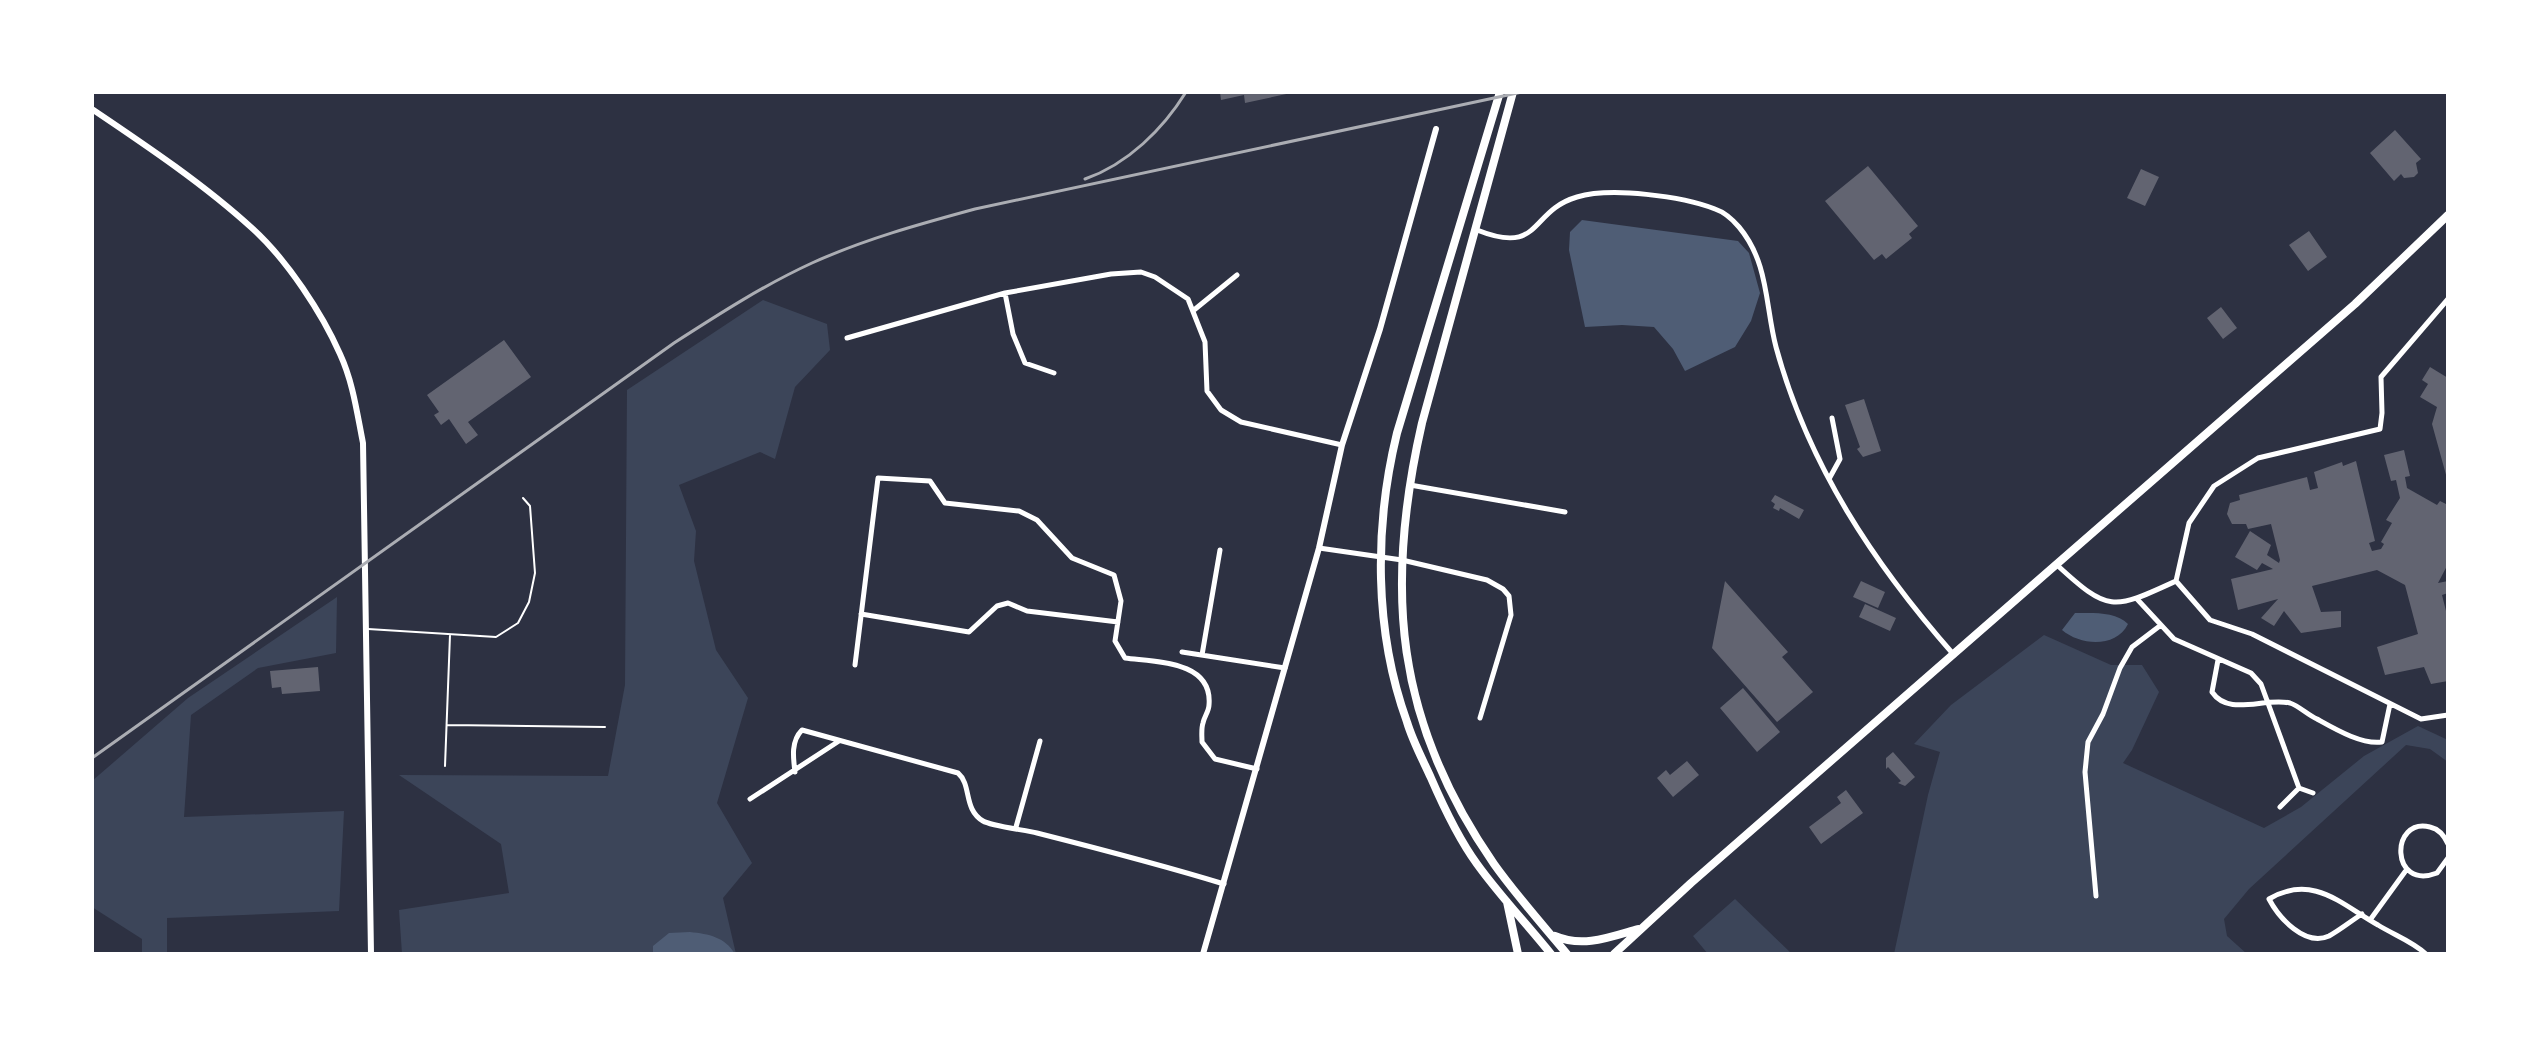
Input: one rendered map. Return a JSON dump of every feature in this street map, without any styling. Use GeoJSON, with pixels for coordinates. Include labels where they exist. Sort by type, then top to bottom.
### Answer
{"type":"FeatureCollection","features":[{"type":"Feature","properties":{"kind":"main road"},"geometry":{"type":"LineString","coordinates":[[1500,92],[1390,461],[1383,509],[1381,557],[1387,635],[1407,723],[1450,820],[1476,863],[1551,954]]}},
{"type":"Feature","properties":{"kind":"main road"},"geometry":{"type":"LineString","coordinates":[[1513,92],[1422,423],[1409,485],[1402,560],[1403,639],[1422,721],[1451,792],[1494,863],[1567,954]]}},
{"type":"Feature","properties":{"kind":"main road"},"geometry":{"type":"LineString","coordinates":[[1615,954],[2355,304],[2448,215]]}},
{"type":"Feature","properties":{"kind":"main road"},"geometry":{"type":"LineString","coordinates":[[1507,901],[1518,954]]}},
{"type":"Feature","properties":{"kind":"main road"},"geometry":{"type":"LineString","coordinates":[[1551,934],[1572,942],[1584,942],[1643,927]]}},
{"type":"Feature","properties":{"kind":"street"},"geometry":{"type":"LineString","coordinates":[[92,109],[177,169],[254,230],[275,252],[312,303],[340,355],[353,393],[363,443],[371,954]]}},
{"type":"Feature","properties":{"kind":"street"},"geometry":{"type":"LineString","coordinates":[[1203,954],[1319,548],[1342,445],[1380,329],[1436,129]]}},
{"type":"Feature","properties":{"kind":"street"},"geometry":{"type":"LineString","coordinates":[[1477,230],[1514,240],[1523,237],[1561,204],[1589,194],[1650,196],[1718,209],[1749,239],[1759,258],[1775,345],[1793,403],[1828,480],[1853,523],[1911,607],[1954,655]]}},
{"type":"Feature","properties":{"kind":"street"},"geometry":{"type":"LineString","coordinates":[[847,338],[1005,293],[1111,274],[1141,272],[1155,277],[1188,299],[1205,342],[1207,391],[1221,410],[1241,422],[1342,445]]}},
{"type":"Feature","properties":{"kind":"street"},"geometry":{"type":"LineString","coordinates":[[1194,310],[1237,275]]}},
{"type":"Feature","properties":{"kind":"street"},"geometry":{"type":"LineString","coordinates":[[1005,293],[1013,334],[1025,363],[1054,373]]}},
{"type":"Feature","properties":{"kind":"street"},"geometry":{"type":"LineString","coordinates":[[2176,581],[2189,523],[2214,486],[2258,458],[2380,429],[2381,377],[2448,299]]}},
{"type":"Feature","properties":{"kind":"street"},"geometry":{"type":"LineString","coordinates":[[1828,480],[1840,459],[1832,418]]}},
{"type":"Feature","properties":{"kind":"street"},"geometry":{"type":"LineString","coordinates":[[855,665],[878,478],[930,481],[945,503],[1019,511],[1037,520],[1072,558],[1114,575],[1121,601],[1115,641],[1125,658],[1185,666],[1197,674],[1207,689],[1209,706],[1202,723],[1202,742],[1215,759],[1257,769]]}},
{"type":"Feature","properties":{"kind":"street"},"geometry":{"type":"LineString","coordinates":[[1409,485],[1565,512]]}},
{"type":"Feature","properties":{"kind":"street"},"geometry":{"type":"LineString","coordinates":[[1319,548],[1402,560],[1487,580],[1497,584],[1509,596],[1512,605],[1509,626],[1480,718]]}},
{"type":"Feature","properties":{"kind":"street"},"geometry":{"type":"LineString","coordinates":[[1202,655],[1220,550]]}},
{"type":"Feature","properties":{"kind":"street"},"geometry":{"type":"LineString","coordinates":[[2057,565],[2098,599],[2116,603],[2137,599],[2176,581]]}},
{"type":"Feature","properties":{"kind":"street"},"geometry":{"type":"LineString","coordinates":[[2176,581],[2210,620],[2252,634],[2421,719],[2448,715]]}},
{"type":"Feature","properties":{"kind":"street"},"geometry":{"type":"LineString","coordinates":[[2137,599],[2174,639],[2251,673],[2261,684],[2299,788]]}},
{"type":"Feature","properties":{"kind":"street"},"geometry":{"type":"LineString","coordinates":[[861,614],[969,632],[997,606],[1008,603],[1027,611],[1118,622]]}},
{"type":"Feature","properties":{"kind":"street"},"geometry":{"type":"LineString","coordinates":[[2096,896],[2085,772],[2088,742],[2132,647],[2161,625]]}},
{"type":"Feature","properties":{"kind":"street"},"geometry":{"type":"LineString","coordinates":[[1182,652],[1285,668]]}},
{"type":"Feature","properties":{"kind":"street"},"geometry":{"type":"LineString","coordinates":[[2218,660],[2212,692],[2218,701],[2229,705],[2291,703],[2318,720],[2372,744],[2382,742],[2390,704]]}},
{"type":"Feature","properties":{"kind":"street"},"geometry":{"type":"LineString","coordinates":[[795,772],[792,755],[797,735],[802,730],[958,773],[962,777],[969,807],[984,822],[1016,827],[1146,860],[1224,884]]}},
{"type":"Feature","properties":{"kind":"street"},"geometry":{"type":"LineString","coordinates":[[750,799],[840,740]]}},
{"type":"Feature","properties":{"kind":"street"},"geometry":{"type":"LineString","coordinates":[[1016,827],[1040,741]]}},
{"type":"Feature","properties":{"kind":"street"},"geometry":{"type":"LineString","coordinates":[[2299,788],[2313,793]]}},
{"type":"Feature","properties":{"kind":"street"},"geometry":{"type":"LineString","coordinates":[[2280,807],[2299,788]]}},
{"type":"Feature","properties":{"kind":"street"},"geometry":{"type":"LineString","coordinates":[[2448,844],[2432,827],[2416,828],[2409,832],[2400,846],[2407,869],[2421,876],[2430,875],[2443,867],[2448,858]]}},
{"type":"Feature","properties":{"kind":"street"},"geometry":{"type":"LineString","coordinates":[[2370,920],[2407,869]]}},
{"type":"Feature","properties":{"kind":"street"},"geometry":{"type":"LineString","coordinates":[[2362,914],[2326,937],[2308,937],[2293,929],[2269,899],[2299,889],[2334,896],[2426,954]]}},
{"type":"Feature","properties":{"kind":"lane"},"geometry":{"type":"LineString","coordinates":[[366,629],[496,637],[518,623],[529,602],[535,573],[530,506],[523,498]]}},
{"type":"Feature","properties":{"kind":"lane"},"geometry":{"type":"LineString","coordinates":[[445,766],[450,633]]}},
{"type":"Feature","properties":{"kind":"lane"},"geometry":{"type":"LineString","coordinates":[[447,725],[605,727]]}},
{"type":"Feature","properties":{"kind":"shaded area"},"geometry":{"type":"Polygon","coordinates":[[[1582,220],[1738,241],[1749,253],[1760,293],[1751,321],[1735,347],[1685,371],[1673,349],[1654,327],[1585,327],[1569,250],[1570,232],[1582,220]]]}},
{"type":"Feature","properties":{"kind":"shaded area"},"geometry":{"type":"Polygon","coordinates":[[[763,300],[827,324],[830,350],[795,387],[775,459],[760,452],[679,485],[696,531],[694,561],[716,650],[748,698],[717,803],[752,863],[723,898],[736,954],[402,954],[399,910],[509,893],[501,844],[399,775],[608,776],[625,685],[627,390],[763,300]]]}},
{"type":"Feature","properties":{"kind":"shaded area"},"geometry":{"type":"Polygon","coordinates":[[[337,597],[336,653],[258,668],[191,715],[184,817],[344,811],[339,911],[167,918],[167,954],[142,954],[142,939],[92,907],[92,781],[188,698],[337,597]]]}},
{"type":"Feature","properties":{"kind":"shaded area"},"geometry":{"type":"Polygon","coordinates":[[[2075,613],[2110,615],[2128,624],[2122,632],[2107,641],[2088,641],[2062,630],[2075,613]]]}},
{"type":"Feature","properties":{"kind":"shaded area"},"geometry":{"type":"Polygon","coordinates":[[[2044,635],[2111,665],[2142,665],[2159,692],[2123,763],[2264,828],[2301,807],[2364,756],[2418,726],[2448,740],[2448,762],[2430,749],[2406,745],[2249,889],[2224,919],[2227,936],[2247,954],[1894,954],[1940,752],[1914,744],[1951,705],[2044,635]]]}},
{"type":"Feature","properties":{"kind":"shaded area"},"geometry":{"type":"Polygon","coordinates":[[[1735,899],[1792,954],[1708,954],[1693,936],[1735,899]]]}},
{"type":"Feature","properties":{"kind":"shaded area"},"geometry":{"type":"Polygon","coordinates":[[[690,932],[716,937],[735,954],[653,954],[653,946],[669,933],[690,932]]]}},
{"type":"Feature","properties":{"kind":"building"},"geometry":{"type":"Polygon","coordinates":[[[1220,92],[1291,93],[1245,103],[1244,95],[1221,100],[1220,92]]]}},
{"type":"Feature","properties":{"kind":"building"},"geometry":{"type":"Polygon","coordinates":[[[2395,130],[2421,159],[2416,163],[2418,173],[2414,177],[2404,178],[2401,174],[2394,181],[2370,153],[2395,130]]]}},
{"type":"Feature","properties":{"kind":"building"},"geometry":{"type":"Polygon","coordinates":[[[1868,166],[1918,226],[1909,234],[1912,238],[1886,259],[1882,254],[1874,260],[1825,201],[1868,166]]]}},
{"type":"Feature","properties":{"kind":"building"},"geometry":{"type":"Polygon","coordinates":[[[2141,169],[2159,177],[2145,206],[2127,198],[2141,169]]]}},
{"type":"Feature","properties":{"kind":"building"},"geometry":{"type":"Polygon","coordinates":[[[2309,231],[2327,257],[2308,271],[2289,245],[2309,231]]]}},
{"type":"Feature","properties":{"kind":"building"},"geometry":{"type":"Polygon","coordinates":[[[2221,307],[2237,328],[2223,339],[2207,318],[2221,307]]]}},
{"type":"Feature","properties":{"kind":"building"},"geometry":{"type":"Polygon","coordinates":[[[504,340],[531,377],[468,422],[478,435],[466,444],[449,419],[441,425],[434,415],[439,412],[427,395],[504,340]]]}},
{"type":"Feature","properties":{"kind":"building"},"geometry":{"type":"Polygon","coordinates":[[[2430,367],[2448,378],[2448,482],[2432,424],[2437,407],[2420,397],[2428,384],[2422,380],[2430,367]]]}},
{"type":"Feature","properties":{"kind":"building"},"geometry":{"type":"Polygon","coordinates":[[[1864,399],[1881,451],[1863,457],[1857,449],[1860,447],[1845,405],[1864,399]]]}},
{"type":"Feature","properties":{"kind":"building"},"geometry":{"type":"Polygon","coordinates":[[[2404,450],[2410,476],[2405,477],[2407,488],[2437,505],[2440,501],[2446,504],[2448,501],[2448,564],[2438,583],[2448,581],[2448,593],[2442,595],[2448,619],[2448,681],[2431,684],[2424,667],[2385,675],[2377,647],[2418,634],[2405,585],[2377,570],[2312,586],[2321,612],[2341,611],[2341,627],[2301,633],[2284,611],[2274,626],[2261,618],[2278,599],[2238,610],[2231,579],[2273,569],[2262,563],[2257,570],[2235,557],[2250,531],[2271,545],[2267,555],[2279,563],[2280,560],[2271,524],[2248,529],[2246,524],[2232,524],[2227,514],[2230,503],[2240,500],[2239,495],[2307,477],[2310,490],[2318,488],[2314,472],[2342,462],[2343,466],[2356,461],[2375,541],[2369,543],[2372,551],[2381,549],[2384,544],[2381,542],[2392,523],[2386,520],[2400,498],[2396,480],[2391,481],[2384,455],[2404,450]]]}},
{"type":"Feature","properties":{"kind":"building"},"geometry":{"type":"Polygon","coordinates":[[[1775,495],[1804,510],[1799,519],[1780,508],[1779,511],[1773,508],[1775,504],[1771,501],[1775,495]]]}},
{"type":"Feature","properties":{"kind":"building"},"geometry":{"type":"Polygon","coordinates":[[[1725,581],[1788,652],[1782,657],[1813,692],[1777,722],[1712,648],[1725,581]]]}},
{"type":"Feature","properties":{"kind":"building"},"geometry":{"type":"Polygon","coordinates":[[[1861,581],[1885,592],[1878,608],[1853,597],[1861,581]]]}},
{"type":"Feature","properties":{"kind":"building"},"geometry":{"type":"Polygon","coordinates":[[[1865,604],[1896,618],[1890,631],[1859,617],[1865,604]]]}},
{"type":"Feature","properties":{"kind":"building"},"geometry":{"type":"Polygon","coordinates":[[[318,667],[320,691],[282,694],[281,687],[272,688],[270,671],[318,667]]]}},
{"type":"Feature","properties":{"kind":"building"},"geometry":{"type":"Polygon","coordinates":[[[1743,688],[1780,732],[1757,752],[1720,708],[1743,688]]]}},
{"type":"Feature","properties":{"kind":"building"},"geometry":{"type":"Polygon","coordinates":[[[1893,752],[1915,777],[1905,786],[1898,783],[1901,781],[1888,767],[1886,769],[1886,758],[1893,752]]]}},
{"type":"Feature","properties":{"kind":"building"},"geometry":{"type":"Polygon","coordinates":[[[1687,761],[1699,775],[1673,797],[1657,778],[1666,770],[1670,775],[1687,761]]]}},
{"type":"Feature","properties":{"kind":"building"},"geometry":{"type":"Polygon","coordinates":[[[1846,790],[1863,813],[1821,844],[1809,827],[1841,803],[1837,797],[1846,790]]]}},
{"type":"Feature","properties":{"kind":"railway"},"geometry":{"type":"LineString","coordinates":[[1085,179],[1116,164],[1143,144],[1167,119],[1186,92]]}},
{"type":"Feature","properties":{"kind":"railway"},"geometry":{"type":"LineString","coordinates":[[92,758],[674,343],[759,290],[812,263],[872,239],[975,209],[1522,92]]}}]}
